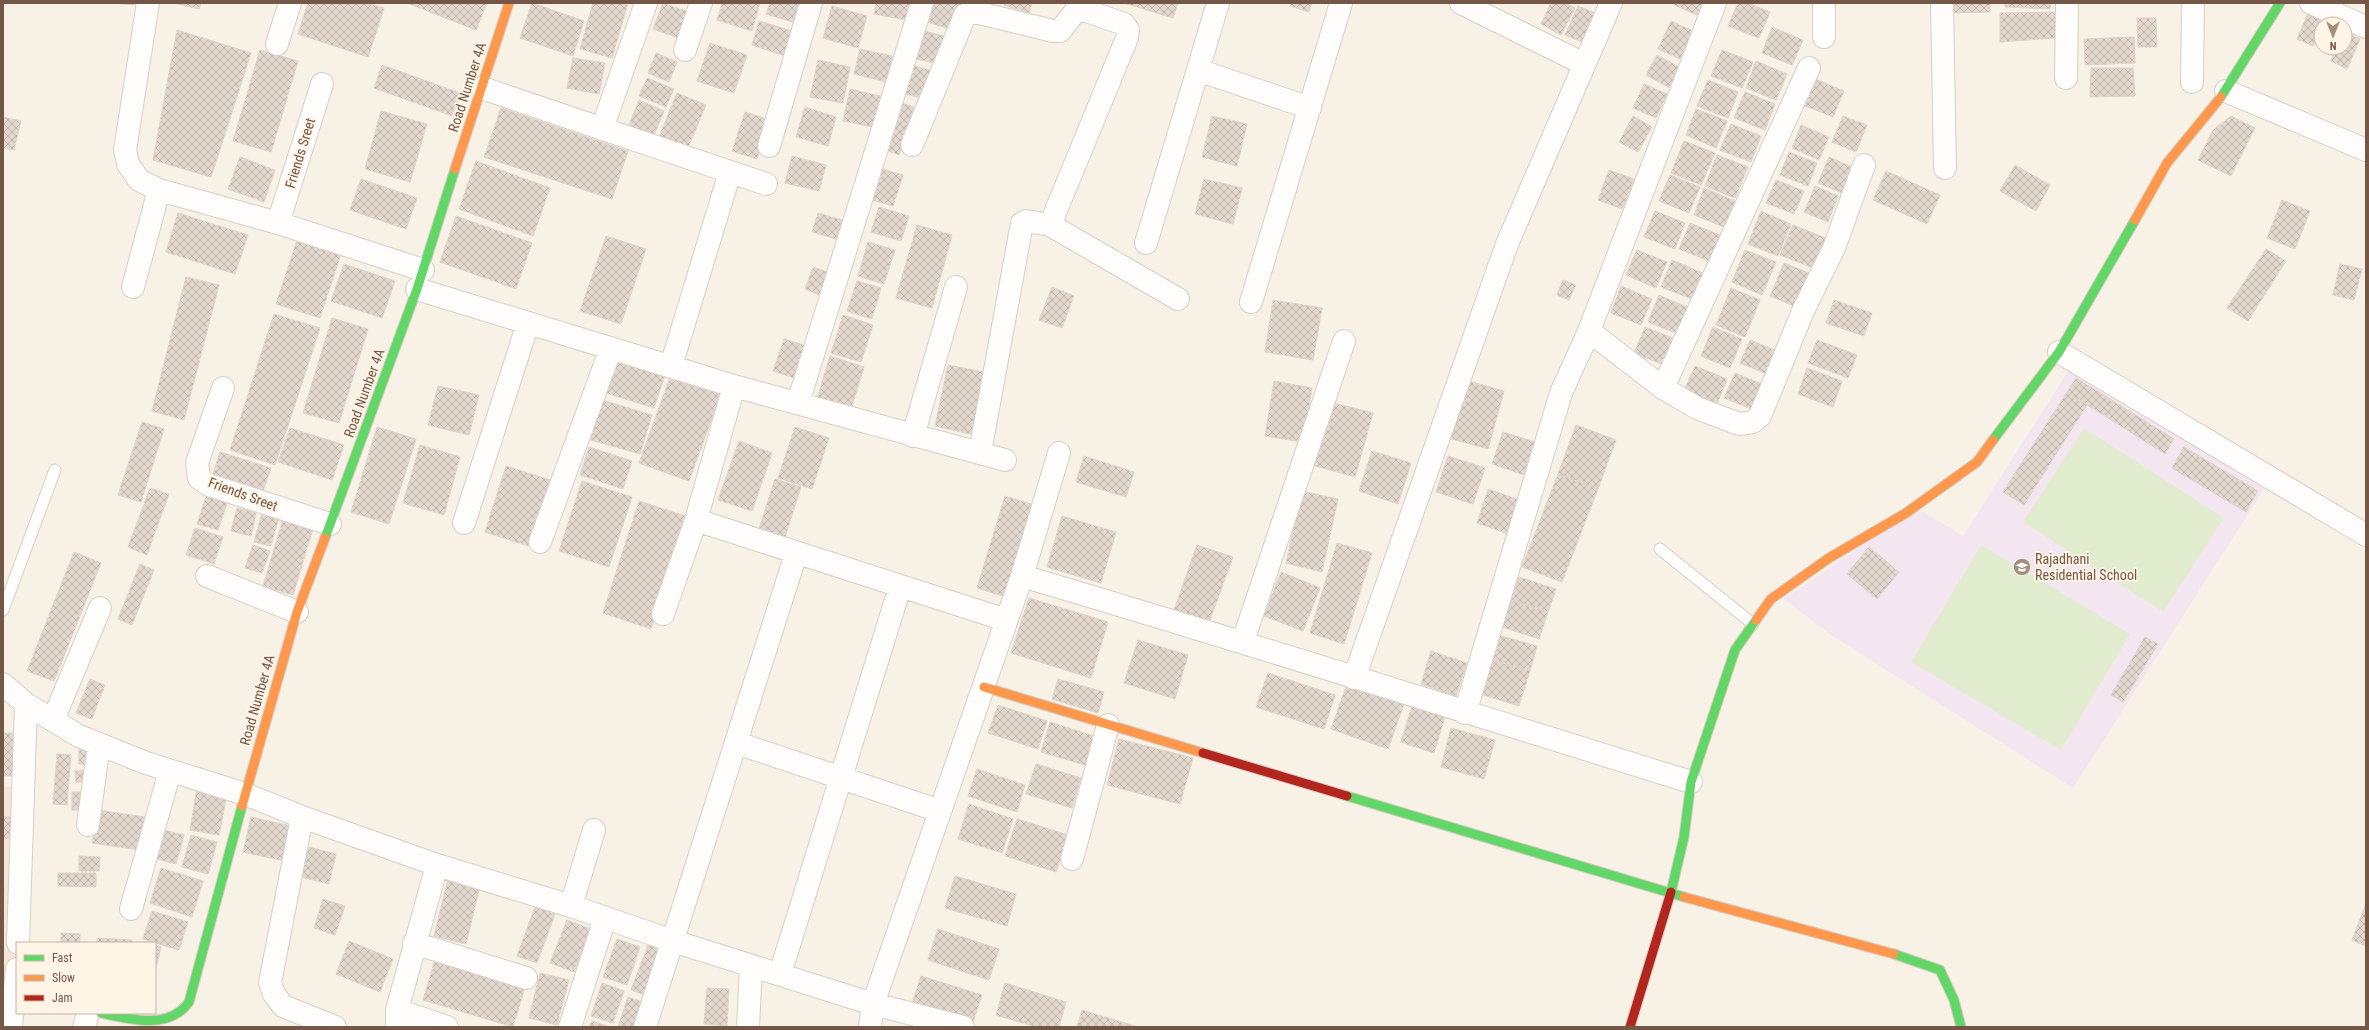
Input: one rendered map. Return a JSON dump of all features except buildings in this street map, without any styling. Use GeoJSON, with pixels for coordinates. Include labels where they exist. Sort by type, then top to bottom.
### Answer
{"type":"FeatureCollection","features":[{"type":"Feature","properties":{"kind":"street"},"geometry":{"type":"LineString","coordinates":[[148,3],[125,150],[128,164],[139,180],[159,190],[278,223],[528,323],[734,386],[1005,460]]}},
{"type":"Feature","properties":{"kind":"street"},"geometry":{"type":"LineString","coordinates":[[277,44],[290,3]]}},
{"type":"Feature","properties":{"kind":"street","name":"Road Number 4A"},"geometry":{"type":"LineString","coordinates":[[106,1014],[139,1021],[166,1021],[179,1016],[189,1002],[245,794],[297,612],[420,280],[509,3]]}},
{"type":"Feature","properties":{"kind":"street"},"geometry":{"type":"LineString","coordinates":[[602,129],[646,3]]}},
{"type":"Feature","properties":{"kind":"street"},"geometry":{"type":"LineString","coordinates":[[685,50],[701,3]]}},
{"type":"Feature","properties":{"kind":"street"},"geometry":{"type":"LineString","coordinates":[[769,146],[811,3]]}},
{"type":"Feature","properties":{"kind":"street"},"geometry":{"type":"LineString","coordinates":[[798,403],[922,3]]}},
{"type":"Feature","properties":{"kind":"street"},"geometry":{"type":"LineString","coordinates":[[1146,243],[1218,3]]}},
{"type":"Feature","properties":{"kind":"street"},"geometry":{"type":"LineString","coordinates":[[1250,302],[1341,3]]}},
{"type":"Feature","properties":{"kind":"street"},"geometry":{"type":"LineString","coordinates":[[1461,3],[1487,9],[1584,64]]}},
{"type":"Feature","properties":{"kind":"street"},"geometry":{"type":"LineString","coordinates":[[1354,678],[1507,244],[1611,3]]}},
{"type":"Feature","properties":{"kind":"street"},"geometry":{"type":"LineString","coordinates":[[1466,713],[1561,393],[1589,331],[1715,3]]}},
{"type":"Feature","properties":{"kind":"street"},"geometry":{"type":"LineString","coordinates":[[1824,3],[1824,38]]}},
{"type":"Feature","properties":{"kind":"street"},"geometry":{"type":"LineString","coordinates":[[1942,3],[1944,168]]}},
{"type":"Feature","properties":{"kind":"street"},"geometry":{"type":"LineString","coordinates":[[2066,78],[2067,3]]}},
{"type":"Feature","properties":{"kind":"street"},"geometry":{"type":"LineString","coordinates":[[2192,82],[2193,3]]}},
{"type":"Feature","properties":{"kind":"street"},"geometry":{"type":"LineString","coordinates":[[1630,1027],[1671,893],[1684,837],[1691,782],[1735,650],[1770,599],[1828,558],[1906,513],[1977,462],[2059,352],[2167,163],[2226,91],[2280,3]]}},
{"type":"Feature","properties":{"kind":"street"},"geometry":{"type":"LineString","coordinates":[[2311,3],[2366,27]]}},
{"type":"Feature","properties":{"kind":"street"},"geometry":{"type":"LineString","coordinates":[[912,145],[965,15],[975,12],[1053,31],[1060,31],[1078,8],[1097,9],[1124,24],[1128,30],[1127,38],[1050,225]]}},
{"type":"Feature","properties":{"kind":"street"},"geometry":{"type":"LineString","coordinates":[[1663,388],[1809,68]]}},
{"type":"Feature","properties":{"kind":"street"},"geometry":{"type":"LineString","coordinates":[[1198,70],[1310,108]]}},
{"type":"Feature","properties":{"kind":"street","name":"Friends Sreet"},"geometry":{"type":"LineString","coordinates":[[278,223],[322,84]]}},
{"type":"Feature","properties":{"kind":"street"},"geometry":{"type":"LineString","coordinates":[[482,88],[766,184]]}},
{"type":"Feature","properties":{"kind":"street"},"geometry":{"type":"LineString","coordinates":[[2226,91],[2366,150]]}},
{"type":"Feature","properties":{"kind":"street"},"geometry":{"type":"LineString","coordinates":[[1589,331],[1663,388],[1697,408],[1739,424],[1752,422],[1760,416],[1803,311],[1834,248],[1864,165]]}},
{"type":"Feature","properties":{"kind":"street"},"geometry":{"type":"LineString","coordinates":[[671,366],[730,172]]}},
{"type":"Feature","properties":{"kind":"street"},"geometry":{"type":"LineString","coordinates":[[133,287],[159,190]]}},
{"type":"Feature","properties":{"kind":"street"},"geometry":{"type":"LineString","coordinates":[[980,452],[1022,223],[1026,221],[1050,225],[1178,299]]}},
{"type":"Feature","properties":{"kind":"street"},"geometry":{"type":"LineString","coordinates":[[913,436],[956,287]]}},
{"type":"Feature","properties":{"kind":"street"},"geometry":{"type":"LineString","coordinates":[[464,523],[528,323]]}},
{"type":"Feature","properties":{"kind":"street"},"geometry":{"type":"LineString","coordinates":[[1243,641],[1344,341]]}},
{"type":"Feature","properties":{"kind":"street"},"geometry":{"type":"LineString","coordinates":[[540,542],[611,348]]}},
{"type":"Feature","properties":{"kind":"street"},"geometry":{"type":"LineString","coordinates":[[2059,352],[2366,535]]}},
{"type":"Feature","properties":{"kind":"street"},"geometry":{"type":"LineString","coordinates":[[663,614],[696,520],[734,386]]}},
{"type":"Feature","properties":{"kind":"street","name":"Friends Sreet"},"geometry":{"type":"LineString","coordinates":[[223,388],[197,463],[199,478],[209,485],[330,524]]}},
{"type":"Feature","properties":{"kind":"street"},"geometry":{"type":"LineString","coordinates":[[870,1027],[873,1004],[1022,576],[1059,453]]}},
{"type":"Feature","properties":{"kind":"street"},"geometry":{"type":"LineString","coordinates":[[696,520],[796,554],[1006,620]]}},
{"type":"Feature","properties":{"kind":"street"},"geometry":{"type":"LineString","coordinates":[[644,1027],[737,743],[796,554]]}},
{"type":"Feature","properties":{"kind":"street"},"geometry":{"type":"LineString","coordinates":[[207,576],[297,612]]}},
{"type":"Feature","properties":{"kind":"street"},"geometry":{"type":"LineString","coordinates":[[1022,576],[1243,641],[1354,678],[1691,782]]}},
{"type":"Feature","properties":{"kind":"street"},"geometry":{"type":"LineString","coordinates":[[780,974],[900,587]]}},
{"type":"Feature","properties":{"kind":"street"},"geometry":{"type":"LineString","coordinates":[[53,720],[100,608]]}},
{"type":"Feature","properties":{"kind":"street"},"geometry":{"type":"LineString","coordinates":[[3,684],[26,704],[79,736],[170,771],[245,794],[302,818],[437,865],[571,906],[673,941],[873,1004],[963,1027]]}},
{"type":"Feature","properties":{"kind":"street"},"geometry":{"type":"LineString","coordinates":[[984,687],[1671,893],[1899,955],[1940,970],[1954,1000],[1961,1027]]}},
{"type":"Feature","properties":{"kind":"street"},"geometry":{"type":"LineString","coordinates":[[18,942],[26,704]]}},
{"type":"Feature","properties":{"kind":"street"},"geometry":{"type":"LineString","coordinates":[[1072,860],[1108,725]]}},
{"type":"Feature","properties":{"kind":"street"},"geometry":{"type":"LineString","coordinates":[[737,743],[841,780],[940,811]]}},
{"type":"Feature","properties":{"kind":"street"},"geometry":{"type":"LineString","coordinates":[[88,825],[99,744]]}},
{"type":"Feature","properties":{"kind":"street"},"geometry":{"type":"LineString","coordinates":[[131,909],[170,771]]}},
{"type":"Feature","properties":{"kind":"street"},"geometry":{"type":"LineString","coordinates":[[302,818],[270,983],[274,994],[283,1006],[335,1027]]}},
{"type":"Feature","properties":{"kind":"street"},"geometry":{"type":"LineString","coordinates":[[571,906],[594,830]]}},
{"type":"Feature","properties":{"kind":"street"},"geometry":{"type":"LineString","coordinates":[[437,865],[414,943],[397,1018],[447,1027]]}},
{"type":"Feature","properties":{"kind":"street"},"geometry":{"type":"LineString","coordinates":[[570,1027],[605,918]]}},
{"type":"Feature","properties":{"kind":"street"},"geometry":{"type":"LineString","coordinates":[[414,943],[526,978]]}},
{"type":"Feature","properties":{"kind":"street"},"geometry":{"type":"LineString","coordinates":[[748,1027],[751,966]]}},
{"type":"Feature","properties":{"kind":"street"},"geometry":{"type":"LineString","coordinates":[[11,1027],[12,998],[16,975]]}},
{"type":"Feature","properties":{"kind":"street"},"geometry":{"type":"LineString","coordinates":[[84,1027],[88,1014]]}},
{"type":"Feature","properties":{"kind":"lane"},"geometry":{"type":"LineString","coordinates":[[3,610],[55,470]]}},
{"type":"Feature","properties":{"kind":"lane"},"geometry":{"type":"LineString","coordinates":[[1660,549],[1753,624]]}},
{"type":"Feature","properties":{"kind":"shaded area","name":"Rajadhani Residential School"},"geometry":{"type":"Polygon","coordinates":[[[2071,367],[2264,489],[2073,788],[1831,635],[1784,599],[1917,508],[1963,536],[2071,367]]]}},
{"type":"Feature","properties":{"kind":"shaded area"},"geometry":{"type":"Polygon","coordinates":[[[3,787],[24,787],[18,942],[16,942],[16,973],[3,1027],[3,787]]]}},
{"type":"Feature","properties":{"kind":"green space"},"geometry":{"type":"Polygon","coordinates":[[[2084,428],[2224,518],[2163,612],[2023,522],[2084,428]]]}},
{"type":"Feature","properties":{"kind":"green space"},"geometry":{"type":"Polygon","coordinates":[[[1981,545],[2130,634],[2061,750],[1911,662],[1981,545]]]}},
{"type":"Feature","properties":{"kind":"traffic: fast"},"geometry":{"type":"LineString","coordinates":[[2221,97],[2280,3]]}},
{"type":"Feature","properties":{"kind":"traffic: fast"},"geometry":{"type":"LineString","coordinates":[[325,538],[417,289],[455,169]]}},
{"type":"Feature","properties":{"kind":"traffic: fast"},"geometry":{"type":"LineString","coordinates":[[1993,440],[2059,352],[2135,220]]}},
{"type":"Feature","properties":{"kind":"traffic: fast"},"geometry":{"type":"LineString","coordinates":[[1671,892],[1684,837],[1691,782],[1735,650],[1756,620]]}},
{"type":"Feature","properties":{"kind":"traffic: fast"},"geometry":{"type":"LineString","coordinates":[[1347,796],[1684,897]]}},
{"type":"Feature","properties":{"kind":"traffic: fast"},"geometry":{"type":"LineString","coordinates":[[106,1014],[137,1020],[160,1020],[171,1017],[181,1011],[189,1002],[242,806]]}},
{"type":"Feature","properties":{"kind":"traffic: fast"},"geometry":{"type":"LineString","coordinates":[[1894,954],[1940,970],[1954,1000],[1961,1027]]}},
{"type":"Feature","properties":{"kind":"traffic: slow"},"geometry":{"type":"LineString","coordinates":[[455,169],[509,3]]}},
{"type":"Feature","properties":{"kind":"traffic: slow"},"geometry":{"type":"LineString","coordinates":[[2135,220],[2167,163],[2221,97]]}},
{"type":"Feature","properties":{"kind":"traffic: slow"},"geometry":{"type":"LineString","coordinates":[[1756,620],[1771,599],[1829,558],[1906,513],[1977,462],[1993,440]]}},
{"type":"Feature","properties":{"kind":"traffic: slow"},"geometry":{"type":"LineString","coordinates":[[242,806],[297,612],[325,538]]}},
{"type":"Feature","properties":{"kind":"traffic: slow"},"geometry":{"type":"LineString","coordinates":[[984,687],[1203,753]]}},
{"type":"Feature","properties":{"kind":"traffic: slow"},"geometry":{"type":"LineString","coordinates":[[1684,897],[1894,954]]}},
{"type":"Feature","properties":{"kind":"traffic: jam"},"geometry":{"type":"LineString","coordinates":[[1203,753],[1347,796]]}},
{"type":"Feature","properties":{"kind":"traffic: jam"},"geometry":{"type":"LineString","coordinates":[[1630,1027],[1671,892]]}},
{"type":"Feature","properties":{"kind":"place","name":"Rajadhani Residential School"},"geometry":{"type":"Point","coordinates":[2022,567]}}]}
